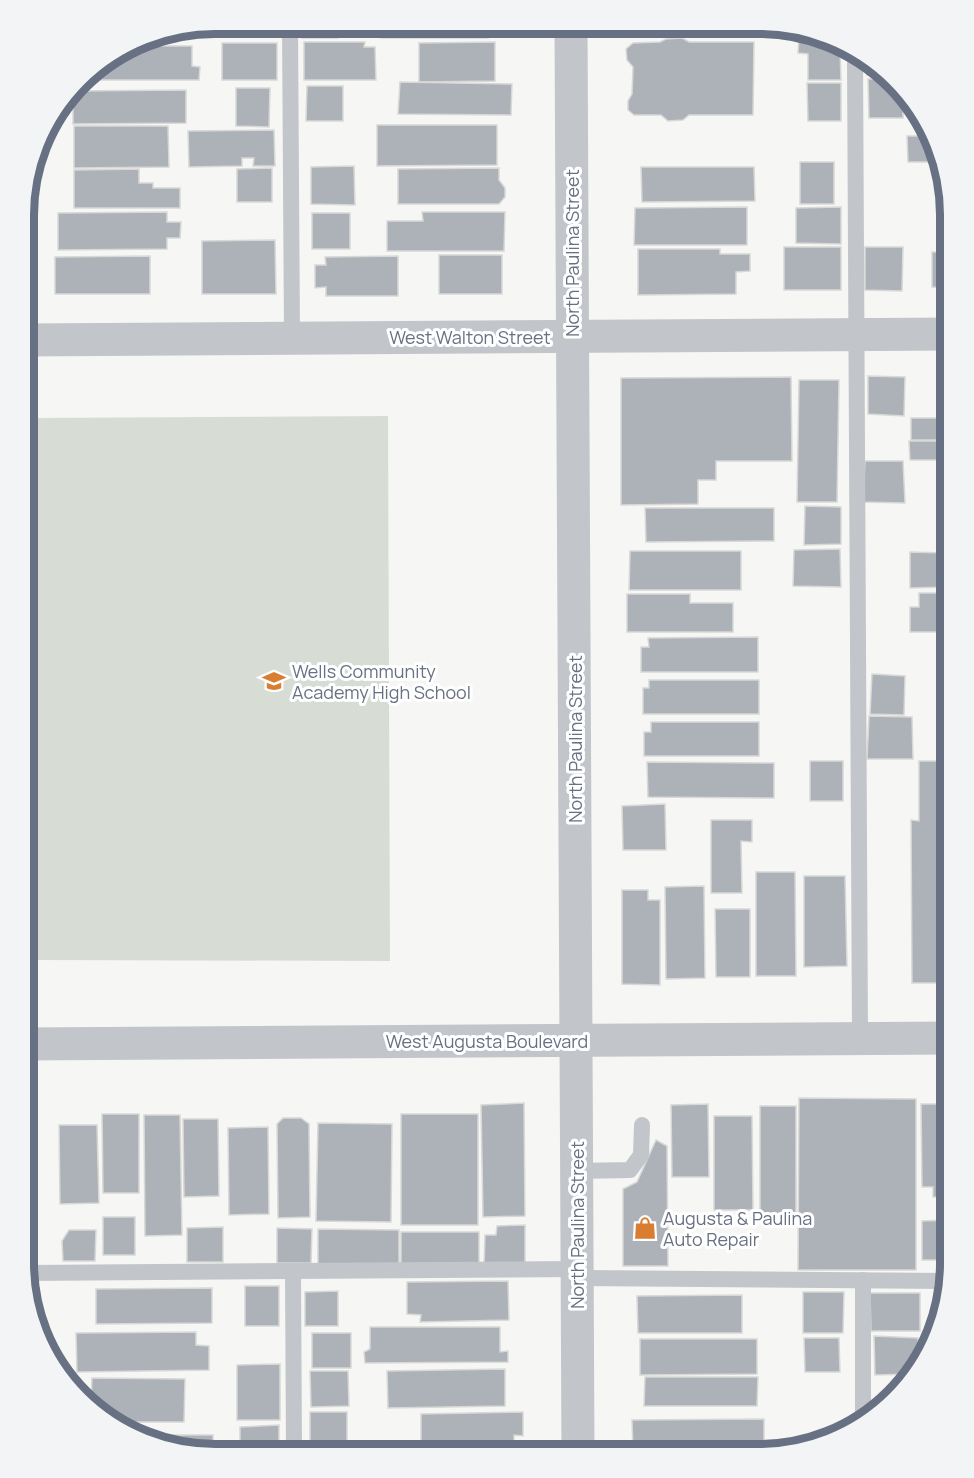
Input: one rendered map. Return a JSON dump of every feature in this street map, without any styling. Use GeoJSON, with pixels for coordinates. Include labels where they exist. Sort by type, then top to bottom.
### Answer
{"type":"FeatureCollection","features":[{"type":"Feature","properties":{"kind":"street","name":"North Paulina Street"},"geometry":{"type":"LineString","coordinates":[[571,34],[578,1444]]}},
{"type":"Feature","properties":{"kind":"street","name":"West Walton Street"},"geometry":{"type":"LineString","coordinates":[[34,340],[940,334]]}},
{"type":"Feature","properties":{"kind":"street","name":"West Augusta Boulevard"},"geometry":{"type":"LineString","coordinates":[[34,1044],[939,1038]]}},
{"type":"Feature","properties":{"kind":"lane"},"geometry":{"type":"LineString","coordinates":[[290,35],[292,338]]}},
{"type":"Feature","properties":{"kind":"lane"},"geometry":{"type":"LineString","coordinates":[[855,63],[860,1039]]}},
{"type":"Feature","properties":{"kind":"lane"},"geometry":{"type":"LineString","coordinates":[[577,1171],[630,1170],[641,1155],[642,1125]]}},
{"type":"Feature","properties":{"kind":"lane"},"geometry":{"type":"LineString","coordinates":[[293,1271],[294,1444]]}},
{"type":"Feature","properties":{"kind":"lane"},"geometry":{"type":"LineString","coordinates":[[35,1273],[293,1271],[938,1281]]}},
{"type":"Feature","properties":{"kind":"lane"},"geometry":{"type":"LineString","coordinates":[[863,1280],[863,1410]]}},
{"type":"Feature","properties":{"kind":"shaded area","name":"Wells Community Academy High School"},"geometry":{"type":"Polygon","coordinates":[[[388,416],[390,961],[34,960],[34,418],[388,416]]]}},
{"type":"Feature","properties":{"kind":"building"},"geometry":{"type":"Polygon","coordinates":[[[488,34],[488,38],[381,38],[381,35],[488,34]]]}},
{"type":"Feature","properties":{"kind":"building"},"geometry":{"type":"Polygon","coordinates":[[[624,34],[719,34],[719,35],[624,34]]]}},
{"type":"Feature","properties":{"kind":"building"},"geometry":{"type":"Polygon","coordinates":[[[302,35],[338,35],[338,38],[302,38],[302,35]]]}},
{"type":"Feature","properties":{"kind":"building"},"geometry":{"type":"Polygon","coordinates":[[[682,38],[689,42],[754,42],[753,115],[689,115],[683,120],[668,121],[661,115],[634,115],[628,110],[628,101],[632,94],[633,67],[627,60],[626,49],[633,43],[682,38]]]}},
{"type":"Feature","properties":{"kind":"building"},"geometry":{"type":"Polygon","coordinates":[[[799,40],[828,48],[840,54],[841,80],[808,80],[808,54],[798,53],[799,40]]]}},
{"type":"Feature","properties":{"kind":"building"},"geometry":{"type":"Polygon","coordinates":[[[304,42],[365,42],[364,47],[375,47],[376,80],[304,80],[304,42]]]}},
{"type":"Feature","properties":{"kind":"building"},"geometry":{"type":"Polygon","coordinates":[[[495,42],[495,81],[419,82],[419,43],[495,42]]]}},
{"type":"Feature","properties":{"kind":"building"},"geometry":{"type":"Polygon","coordinates":[[[222,43],[277,43],[277,80],[222,80],[222,43]]]}},
{"type":"Feature","properties":{"kind":"building"},"geometry":{"type":"Polygon","coordinates":[[[152,46],[192,46],[192,66],[200,67],[199,80],[95,80],[115,65],[152,46]]]}},
{"type":"Feature","properties":{"kind":"building"},"geometry":{"type":"Polygon","coordinates":[[[868,79],[876,79],[902,105],[903,118],[869,118],[868,79]]]}},
{"type":"Feature","properties":{"kind":"building"},"geometry":{"type":"Polygon","coordinates":[[[400,82],[512,84],[511,115],[398,114],[400,82]]]}},
{"type":"Feature","properties":{"kind":"building"},"geometry":{"type":"Polygon","coordinates":[[[807,83],[841,83],[841,121],[808,121],[807,83]]]}},
{"type":"Feature","properties":{"kind":"building"},"geometry":{"type":"Polygon","coordinates":[[[307,86],[343,86],[343,121],[306,121],[307,86]]]}},
{"type":"Feature","properties":{"kind":"building"},"geometry":{"type":"Polygon","coordinates":[[[236,88],[270,88],[269,127],[236,126],[236,88]]]}},
{"type":"Feature","properties":{"kind":"building"},"geometry":{"type":"Polygon","coordinates":[[[186,90],[186,123],[73,124],[73,104],[84,91],[186,90]]]}},
{"type":"Feature","properties":{"kind":"building"},"geometry":{"type":"Polygon","coordinates":[[[377,125],[497,125],[497,165],[377,166],[377,125]]]}},
{"type":"Feature","properties":{"kind":"building"},"geometry":{"type":"Polygon","coordinates":[[[74,126],[168,126],[169,167],[74,168],[74,126]]]}},
{"type":"Feature","properties":{"kind":"building"},"geometry":{"type":"Polygon","coordinates":[[[274,130],[275,166],[253,166],[254,158],[242,158],[242,166],[189,167],[188,131],[274,130]]]}},
{"type":"Feature","properties":{"kind":"building"},"geometry":{"type":"Polygon","coordinates":[[[918,132],[931,162],[908,162],[907,136],[918,136],[918,132]]]}},
{"type":"Feature","properties":{"kind":"building"},"geometry":{"type":"Polygon","coordinates":[[[800,162],[834,162],[834,204],[800,204],[800,162]]]}},
{"type":"Feature","properties":{"kind":"building"},"geometry":{"type":"Polygon","coordinates":[[[354,166],[355,205],[311,204],[311,167],[354,166]]]}},
{"type":"Feature","properties":{"kind":"building"},"geometry":{"type":"Polygon","coordinates":[[[641,167],[754,167],[755,201],[642,202],[641,167]]]}},
{"type":"Feature","properties":{"kind":"building"},"geometry":{"type":"Polygon","coordinates":[[[272,168],[272,202],[237,202],[237,169],[272,168]]]}},
{"type":"Feature","properties":{"kind":"building"},"geometry":{"type":"Polygon","coordinates":[[[499,168],[499,180],[505,188],[505,197],[499,204],[398,204],[398,169],[499,168]]]}},
{"type":"Feature","properties":{"kind":"building"},"geometry":{"type":"Polygon","coordinates":[[[139,169],[139,183],[153,183],[153,188],[180,188],[180,208],[74,208],[74,170],[139,169]]]}},
{"type":"Feature","properties":{"kind":"building"},"geometry":{"type":"Polygon","coordinates":[[[747,207],[747,245],[634,245],[635,208],[747,207]]]}},
{"type":"Feature","properties":{"kind":"building"},"geometry":{"type":"Polygon","coordinates":[[[841,207],[841,244],[796,243],[796,208],[841,207]]]}},
{"type":"Feature","properties":{"kind":"building"},"geometry":{"type":"Polygon","coordinates":[[[167,212],[167,222],[181,222],[180,238],[167,238],[167,249],[58,250],[58,213],[167,212]]]}},
{"type":"Feature","properties":{"kind":"building"},"geometry":{"type":"Polygon","coordinates":[[[422,212],[505,212],[504,251],[387,251],[387,221],[423,221],[422,212]]]}},
{"type":"Feature","properties":{"kind":"building"},"geometry":{"type":"Polygon","coordinates":[[[312,213],[350,213],[350,249],[312,249],[312,213]]]}},
{"type":"Feature","properties":{"kind":"building"},"geometry":{"type":"Polygon","coordinates":[[[275,240],[276,294],[202,294],[202,241],[275,240]]]}},
{"type":"Feature","properties":{"kind":"building"},"geometry":{"type":"Polygon","coordinates":[[[784,247],[841,247],[841,290],[784,290],[784,247]]]}},
{"type":"Feature","properties":{"kind":"building"},"geometry":{"type":"Polygon","coordinates":[[[865,247],[903,247],[902,291],[865,290],[865,247]]]}},
{"type":"Feature","properties":{"kind":"building"},"geometry":{"type":"Polygon","coordinates":[[[638,249],[720,249],[720,254],[750,254],[750,271],[736,272],[736,294],[638,295],[638,249]]]}},
{"type":"Feature","properties":{"kind":"building"},"geometry":{"type":"Polygon","coordinates":[[[932,252],[940,252],[940,287],[932,287],[932,252]]]}},
{"type":"Feature","properties":{"kind":"building"},"geometry":{"type":"Polygon","coordinates":[[[439,255],[502,255],[502,294],[439,294],[439,255]]]}},
{"type":"Feature","properties":{"kind":"building"},"geometry":{"type":"Polygon","coordinates":[[[150,256],[150,294],[55,294],[55,257],[150,256]]]}},
{"type":"Feature","properties":{"kind":"building"},"geometry":{"type":"Polygon","coordinates":[[[398,256],[398,296],[326,296],[326,287],[315,288],[315,265],[326,265],[325,257],[398,256]]]}},
{"type":"Feature","properties":{"kind":"building"},"geometry":{"type":"Polygon","coordinates":[[[868,376],[905,377],[904,416],[868,414],[868,376]]]}},
{"type":"Feature","properties":{"kind":"building"},"geometry":{"type":"Polygon","coordinates":[[[791,377],[792,461],[716,461],[716,480],[698,480],[698,504],[621,505],[621,378],[791,377]]]}},
{"type":"Feature","properties":{"kind":"building"},"geometry":{"type":"Polygon","coordinates":[[[799,380],[839,380],[837,502],[797,502],[799,380]]]}},
{"type":"Feature","properties":{"kind":"building"},"geometry":{"type":"Polygon","coordinates":[[[911,418],[940,418],[940,440],[911,440],[911,418]]]}},
{"type":"Feature","properties":{"kind":"building"},"geometry":{"type":"Polygon","coordinates":[[[909,441],[940,441],[940,460],[910,460],[909,441]]]}},
{"type":"Feature","properties":{"kind":"building"},"geometry":{"type":"Polygon","coordinates":[[[865,461],[903,461],[905,503],[863,502],[865,461]]]}},
{"type":"Feature","properties":{"kind":"building"},"geometry":{"type":"Polygon","coordinates":[[[805,506],[841,507],[841,544],[804,545],[805,506]]]}},
{"type":"Feature","properties":{"kind":"building"},"geometry":{"type":"Polygon","coordinates":[[[645,508],[774,508],[774,541],[646,542],[645,508]]]}},
{"type":"Feature","properties":{"kind":"building"},"geometry":{"type":"Polygon","coordinates":[[[840,549],[841,587],[793,586],[794,550],[840,549]]]}},
{"type":"Feature","properties":{"kind":"building"},"geometry":{"type":"Polygon","coordinates":[[[630,551],[741,551],[741,590],[629,590],[630,551]]]}},
{"type":"Feature","properties":{"kind":"building"},"geometry":{"type":"Polygon","coordinates":[[[910,552],[940,553],[940,587],[910,588],[910,552]]]}},
{"type":"Feature","properties":{"kind":"building"},"geometry":{"type":"Polygon","coordinates":[[[919,593],[940,593],[940,632],[910,632],[910,607],[919,607],[919,593]]]}},
{"type":"Feature","properties":{"kind":"building"},"geometry":{"type":"Polygon","coordinates":[[[627,594],[690,594],[690,603],[733,603],[733,632],[627,632],[627,594]]]}},
{"type":"Feature","properties":{"kind":"building"},"geometry":{"type":"Polygon","coordinates":[[[758,637],[758,672],[641,672],[641,647],[649,647],[648,638],[758,637]]]}},
{"type":"Feature","properties":{"kind":"building"},"geometry":{"type":"Polygon","coordinates":[[[872,674],[905,676],[904,715],[870,714],[872,674]]]}},
{"type":"Feature","properties":{"kind":"building"},"geometry":{"type":"Polygon","coordinates":[[[649,680],[759,680],[759,714],[643,714],[643,688],[649,688],[649,680]]]}},
{"type":"Feature","properties":{"kind":"building"},"geometry":{"type":"Polygon","coordinates":[[[869,716],[912,717],[913,759],[867,759],[869,716]]]}},
{"type":"Feature","properties":{"kind":"building"},"geometry":{"type":"Polygon","coordinates":[[[651,722],[759,722],[759,756],[644,756],[644,732],[651,732],[651,722]]]}},
{"type":"Feature","properties":{"kind":"building"},"geometry":{"type":"Polygon","coordinates":[[[810,761],[843,761],[843,801],[810,801],[810,761]]]}},
{"type":"Feature","properties":{"kind":"building"},"geometry":{"type":"Polygon","coordinates":[[[919,761],[939,761],[939,983],[912,983],[911,820],[919,821],[919,761]]]}},
{"type":"Feature","properties":{"kind":"building"},"geometry":{"type":"Polygon","coordinates":[[[647,762],[774,763],[774,798],[648,797],[647,762]]]}},
{"type":"Feature","properties":{"kind":"building"},"geometry":{"type":"Polygon","coordinates":[[[665,804],[666,850],[623,850],[622,806],[665,804]]]}},
{"type":"Feature","properties":{"kind":"building"},"geometry":{"type":"Polygon","coordinates":[[[711,820],[752,820],[752,842],[741,841],[742,893],[711,893],[711,820]]]}},
{"type":"Feature","properties":{"kind":"building"},"geometry":{"type":"Polygon","coordinates":[[[756,872],[795,872],[796,976],[756,976],[756,872]]]}},
{"type":"Feature","properties":{"kind":"building"},"geometry":{"type":"Polygon","coordinates":[[[804,876],[845,876],[847,966],[804,967],[804,876]]]}},
{"type":"Feature","properties":{"kind":"building"},"geometry":{"type":"Polygon","coordinates":[[[704,886],[705,978],[666,979],[665,887],[704,886]]]}},
{"type":"Feature","properties":{"kind":"building"},"geometry":{"type":"Polygon","coordinates":[[[622,890],[648,890],[648,900],[660,900],[660,985],[622,984],[622,890]]]}},
{"type":"Feature","properties":{"kind":"building"},"geometry":{"type":"Polygon","coordinates":[[[715,909],[750,909],[750,977],[716,977],[715,909]]]}},
{"type":"Feature","properties":{"kind":"building"},"geometry":{"type":"Polygon","coordinates":[[[799,1098],[916,1099],[916,1270],[798,1270],[799,1098]]]}},
{"type":"Feature","properties":{"kind":"building"},"geometry":{"type":"Polygon","coordinates":[[[524,1103],[525,1216],[483,1217],[481,1105],[524,1103]]]}},
{"type":"Feature","properties":{"kind":"building"},"geometry":{"type":"Polygon","coordinates":[[[708,1104],[709,1177],[672,1177],[671,1105],[708,1104]]]}},
{"type":"Feature","properties":{"kind":"building"},"geometry":{"type":"Polygon","coordinates":[[[921,1104],[939,1104],[939,1197],[933,1197],[933,1187],[922,1187],[921,1104]]]}},
{"type":"Feature","properties":{"kind":"building"},"geometry":{"type":"Polygon","coordinates":[[[760,1106],[796,1106],[796,1220],[760,1220],[760,1106]]]}},
{"type":"Feature","properties":{"kind":"building"},"geometry":{"type":"Polygon","coordinates":[[[102,1114],[139,1114],[139,1193],[103,1193],[102,1114]]]}},
{"type":"Feature","properties":{"kind":"building"},"geometry":{"type":"Polygon","coordinates":[[[401,1114],[478,1114],[478,1225],[401,1225],[401,1114]]]}},
{"type":"Feature","properties":{"kind":"building"},"geometry":{"type":"Polygon","coordinates":[[[144,1115],[180,1115],[182,1235],[145,1236],[144,1115]]]}},
{"type":"Feature","properties":{"kind":"building"},"geometry":{"type":"Polygon","coordinates":[[[714,1116],[752,1116],[753,1210],[714,1210],[714,1116]]]}},
{"type":"Feature","properties":{"kind":"building"},"geometry":{"type":"Polygon","coordinates":[[[283,1118],[301,1118],[309,1124],[310,1217],[278,1218],[277,1124],[283,1118]]]}},
{"type":"Feature","properties":{"kind":"building"},"geometry":{"type":"Polygon","coordinates":[[[183,1119],[218,1119],[219,1196],[184,1197],[183,1119]]]}},
{"type":"Feature","properties":{"kind":"building"},"geometry":{"type":"Polygon","coordinates":[[[318,1123],[392,1124],[391,1222],[316,1221],[318,1123]]]}},
{"type":"Feature","properties":{"kind":"building"},"geometry":{"type":"Polygon","coordinates":[[[59,1125],[97,1125],[99,1203],[60,1204],[59,1125]]]}},
{"type":"Feature","properties":{"kind":"building"},"geometry":{"type":"Polygon","coordinates":[[[268,1127],[269,1214],[229,1215],[228,1128],[268,1127]]]}},
{"type":"Feature","properties":{"kind":"building","name":"Augusta & Paulina Auto Repair"},"geometry":{"type":"Polygon","coordinates":[[[656,1140],[667,1146],[668,1266],[623,1266],[623,1189],[637,1182],[656,1140]]]}},
{"type":"Feature","properties":{"kind":"building"},"geometry":{"type":"Polygon","coordinates":[[[103,1217],[135,1217],[135,1255],[103,1255],[103,1217]]]}},
{"type":"Feature","properties":{"kind":"building"},"geometry":{"type":"Polygon","coordinates":[[[939,1220],[939,1260],[922,1260],[922,1221],[939,1220]]]}},
{"type":"Feature","properties":{"kind":"building"},"geometry":{"type":"Polygon","coordinates":[[[525,1225],[525,1266],[484,1265],[485,1235],[496,1235],[497,1226],[525,1225]]]}},
{"type":"Feature","properties":{"kind":"building"},"geometry":{"type":"Polygon","coordinates":[[[223,1227],[223,1262],[187,1262],[187,1228],[223,1227]]]}},
{"type":"Feature","properties":{"kind":"building"},"geometry":{"type":"Polygon","coordinates":[[[277,1228],[312,1229],[311,1263],[277,1263],[277,1228]]]}},
{"type":"Feature","properties":{"kind":"building"},"geometry":{"type":"Polygon","coordinates":[[[318,1229],[399,1230],[399,1265],[318,1265],[318,1229]]]}},
{"type":"Feature","properties":{"kind":"building"},"geometry":{"type":"Polygon","coordinates":[[[69,1230],[96,1230],[95,1261],[63,1261],[62,1241],[69,1230]]]}},
{"type":"Feature","properties":{"kind":"building"},"geometry":{"type":"Polygon","coordinates":[[[401,1232],[479,1232],[479,1266],[401,1266],[401,1232]]]}},
{"type":"Feature","properties":{"kind":"building"},"geometry":{"type":"Polygon","coordinates":[[[508,1281],[509,1320],[420,1322],[421,1315],[407,1314],[407,1282],[508,1281]]]}},
{"type":"Feature","properties":{"kind":"building"},"geometry":{"type":"Polygon","coordinates":[[[245,1286],[279,1286],[279,1326],[245,1326],[245,1286]]]}},
{"type":"Feature","properties":{"kind":"building"},"geometry":{"type":"Polygon","coordinates":[[[212,1288],[212,1323],[96,1324],[96,1289],[212,1288]]]}},
{"type":"Feature","properties":{"kind":"building"},"geometry":{"type":"Polygon","coordinates":[[[338,1291],[338,1326],[305,1326],[305,1292],[338,1291]]]}},
{"type":"Feature","properties":{"kind":"building"},"geometry":{"type":"Polygon","coordinates":[[[803,1292],[844,1292],[843,1333],[803,1333],[803,1292]]]}},
{"type":"Feature","properties":{"kind":"building"},"geometry":{"type":"Polygon","coordinates":[[[870,1293],[920,1293],[920,1331],[871,1331],[870,1293]]]}},
{"type":"Feature","properties":{"kind":"building"},"geometry":{"type":"Polygon","coordinates":[[[742,1295],[742,1333],[638,1333],[637,1296],[742,1295]]]}},
{"type":"Feature","properties":{"kind":"building"},"geometry":{"type":"Polygon","coordinates":[[[370,1327],[500,1327],[500,1352],[508,1351],[508,1362],[365,1363],[364,1352],[370,1349],[370,1327]]]}},
{"type":"Feature","properties":{"kind":"building"},"geometry":{"type":"Polygon","coordinates":[[[196,1332],[196,1345],[209,1346],[209,1370],[77,1372],[76,1333],[196,1332]]]}},
{"type":"Feature","properties":{"kind":"building"},"geometry":{"type":"Polygon","coordinates":[[[312,1333],[351,1333],[351,1368],[312,1368],[312,1333]]]}},
{"type":"Feature","properties":{"kind":"building"},"geometry":{"type":"Polygon","coordinates":[[[874,1336],[918,1338],[918,1347],[901,1374],[875,1375],[874,1336]]]}},
{"type":"Feature","properties":{"kind":"building"},"geometry":{"type":"Polygon","coordinates":[[[804,1338],[839,1338],[840,1372],[805,1372],[804,1338]]]}},
{"type":"Feature","properties":{"kind":"building"},"geometry":{"type":"Polygon","coordinates":[[[640,1339],[757,1339],[757,1374],[640,1375],[640,1339]]]}},
{"type":"Feature","properties":{"kind":"building"},"geometry":{"type":"Polygon","coordinates":[[[280,1364],[280,1420],[237,1420],[237,1365],[280,1364]]]}},
{"type":"Feature","properties":{"kind":"building"},"geometry":{"type":"Polygon","coordinates":[[[505,1369],[505,1406],[388,1408],[387,1371],[505,1369]]]}},
{"type":"Feature","properties":{"kind":"building"},"geometry":{"type":"Polygon","coordinates":[[[310,1371],[348,1371],[349,1406],[311,1407],[310,1371]]]}},
{"type":"Feature","properties":{"kind":"building"},"geometry":{"type":"Polygon","coordinates":[[[645,1377],[758,1377],[757,1406],[644,1406],[645,1377]]]}},
{"type":"Feature","properties":{"kind":"building"},"geometry":{"type":"Polygon","coordinates":[[[92,1378],[185,1379],[184,1422],[131,1422],[105,1406],[91,1393],[92,1378]]]}},
{"type":"Feature","properties":{"kind":"building"},"geometry":{"type":"Polygon","coordinates":[[[310,1412],[347,1412],[347,1444],[310,1444],[310,1412]]]}},
{"type":"Feature","properties":{"kind":"building"},"geometry":{"type":"Polygon","coordinates":[[[523,1412],[523,1436],[514,1435],[514,1444],[424,1444],[421,1440],[421,1414],[523,1412]]]}},
{"type":"Feature","properties":{"kind":"building"},"geometry":{"type":"Polygon","coordinates":[[[764,1419],[764,1444],[633,1444],[632,1420],[764,1419]]]}},
{"type":"Feature","properties":{"kind":"building"},"geometry":{"type":"Polygon","coordinates":[[[279,1425],[279,1444],[240,1444],[240,1427],[279,1425]]]}},
{"type":"Feature","properties":{"kind":"building"},"geometry":{"type":"Polygon","coordinates":[[[162,1435],[213,1435],[213,1444],[192,1442],[162,1435]]]}},
{"type":"Feature","properties":{"kind":"place","name":"Wells Community Academy High School"},"geometry":{"type":"Point","coordinates":[274,681]}},
{"type":"Feature","properties":{"kind":"place","name":"Augusta & Paulina Auto Repair"},"geometry":{"type":"Point","coordinates":[645,1228]}}]}
